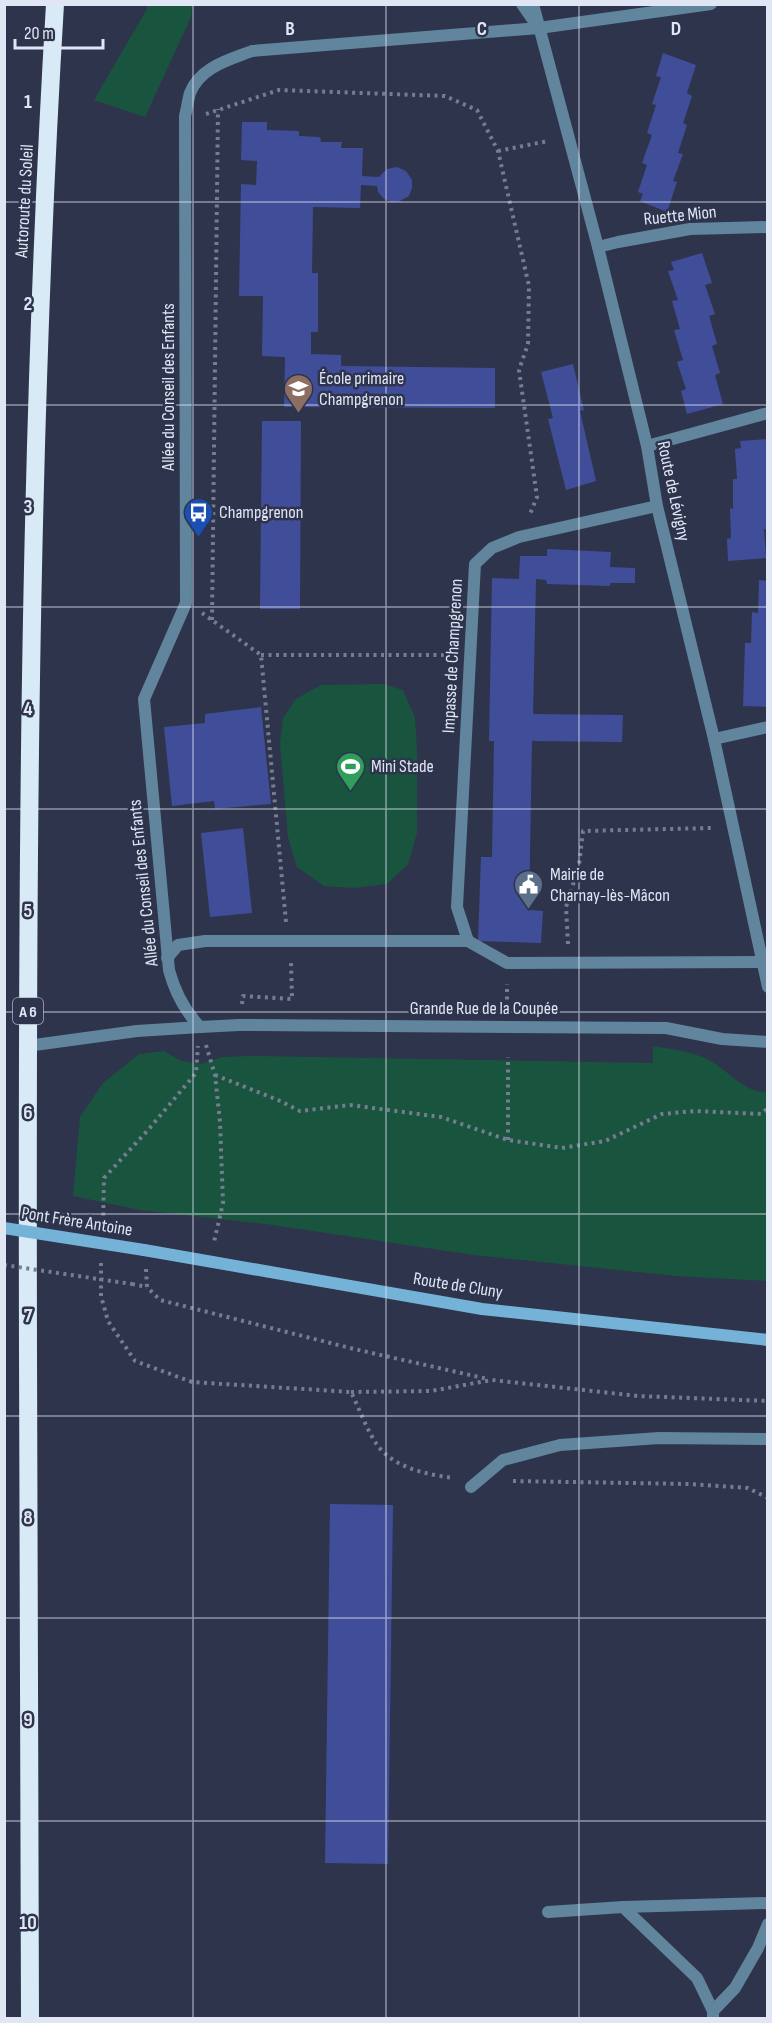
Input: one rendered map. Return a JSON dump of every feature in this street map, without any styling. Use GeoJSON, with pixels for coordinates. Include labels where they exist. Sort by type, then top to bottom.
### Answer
{"type":"FeatureCollection","features":[{"type":"Feature","properties":{"kind":"highway","name":"Autoroute du Soleil"},"geometry":{"type":"LineString","coordinates":[[30,2019],[27,1046],[31,676],[39,318],[55,4]]}},
{"type":"Feature","properties":{"kind":"main road","name":"Pont Frère Antoine"},"geometry":{"type":"LineString","coordinates":[[4,1228],[144,1250]]}},
{"type":"Feature","properties":{"kind":"main road","name":"Route de Cluny"},"geometry":{"type":"LineString","coordinates":[[144,1250],[482,1308],[768,1340]]}},
{"type":"Feature","properties":{"kind":"street"},"geometry":{"type":"LineString","coordinates":[[522,4],[539,28]]}},
{"type":"Feature","properties":{"kind":"street","name":"Route de Lévigny"},"geometry":{"type":"LineString","coordinates":[[533,4],[598,247],[647,446],[657,506],[714,739],[768,987]]}},
{"type":"Feature","properties":{"kind":"street","name":"Allée du Conseil des Enfants"},"geometry":{"type":"LineString","coordinates":[[200,1028],[186,1011],[175,990],[167,958],[144,699],[186,603],[185,116],[191,91],[203,74],[217,64],[252,51],[539,28],[711,4]]}},
{"type":"Feature","properties":{"kind":"street","name":"Ruette Mion"},"geometry":{"type":"LineString","coordinates":[[598,247],[690,229],[768,227]]}},
{"type":"Feature","properties":{"kind":"street"},"geometry":{"type":"LineString","coordinates":[[647,446],[768,413]]}},
{"type":"Feature","properties":{"kind":"street","name":"Impasse de Champgrenon"},"geometry":{"type":"LineString","coordinates":[[468,941],[457,907],[475,564],[492,548],[519,537],[657,506]]}},
{"type":"Feature","properties":{"kind":"street"},"geometry":{"type":"LineString","coordinates":[[714,739],[768,727]]}},
{"type":"Feature","properties":{"kind":"street"},"geometry":{"type":"LineString","coordinates":[[167,958],[178,945],[205,941],[468,941],[507,963],[763,962]]}},
{"type":"Feature","properties":{"kind":"street","name":"Grande Rue de la Coupée"},"geometry":{"type":"LineString","coordinates":[[27,1046],[137,1031],[239,1025],[666,1028],[722,1039],[768,1042]]}},
{"type":"Feature","properties":{"kind":"street"},"geometry":{"type":"LineString","coordinates":[[475,1484],[503,1460],[560,1445],[659,1438],[768,1439]]}},
{"type":"Feature","properties":{"kind":"street"},"geometry":{"type":"LineString","coordinates":[[548,1912],[623,1907],[768,1903]]}},
{"type":"Feature","properties":{"kind":"street"},"geometry":{"type":"LineString","coordinates":[[623,1907],[697,1978],[713,2015],[735,1988],[758,1948],[768,1924]]}},
{"type":"Feature","properties":{"kind":"path"},"geometry":{"type":"LineString","coordinates":[[203,116],[279,90],[445,96],[477,110],[498,151],[529,286],[528,344],[519,370],[537,497],[519,537]]}},
{"type":"Feature","properties":{"kind":"path"},"geometry":{"type":"LineString","coordinates":[[212,621],[218,110]]}},
{"type":"Feature","properties":{"kind":"path"},"geometry":{"type":"LineString","coordinates":[[498,151],[551,140]]}},
{"type":"Feature","properties":{"kind":"path"},"geometry":{"type":"LineString","coordinates":[[186,603],[261,655],[471,655]]}},
{"type":"Feature","properties":{"kind":"path"},"geometry":{"type":"LineString","coordinates":[[261,655],[288,941]]}},
{"type":"Feature","properties":{"kind":"path"},"geometry":{"type":"LineString","coordinates":[[569,963],[566,907],[579,866],[583,831],[716,828]]}},
{"type":"Feature","properties":{"kind":"path"},"geometry":{"type":"LineString","coordinates":[[239,1025],[243,996],[292,999],[291,968]]}},
{"type":"Feature","properties":{"kind":"path"},"geometry":{"type":"LineString","coordinates":[[200,1028],[215,1075],[220,1122],[223,1203],[210,1261]]}},
{"type":"Feature","properties":{"kind":"path"},"geometry":{"type":"LineString","coordinates":[[102,1225],[104,1178],[196,1073],[200,1028]]}},
{"type":"Feature","properties":{"kind":"path"},"geometry":{"type":"LineString","coordinates":[[508,1057],[508,1140]]}},
{"type":"Feature","properties":{"kind":"path"},"geometry":{"type":"LineString","coordinates":[[215,1075],[300,1111],[350,1105],[441,1117],[508,1140],[562,1148],[605,1141],[662,1114],[695,1111],[761,1114],[768,1108]]}},
{"type":"Feature","properties":{"kind":"path"},"geometry":{"type":"LineString","coordinates":[[144,1250],[147,1287]]}},
{"type":"Feature","properties":{"kind":"path"},"geometry":{"type":"LineString","coordinates":[[102,1261],[100,1296],[108,1320],[135,1360],[192,1382],[351,1392],[431,1391],[492,1380]]}},
{"type":"Feature","properties":{"kind":"path"},"geometry":{"type":"LineString","coordinates":[[4,1265],[147,1287],[160,1300],[354,1349],[492,1380],[638,1396],[768,1401]]}},
{"type":"Feature","properties":{"kind":"path"},"geometry":{"type":"LineString","coordinates":[[351,1392],[378,1446],[393,1461],[437,1476],[475,1484],[687,1484],[748,1488],[768,1498]]}},
{"type":"Feature","properties":{"kind":"green space"},"geometry":{"type":"Polygon","coordinates":[[[147,5],[192,5],[191,17],[145,117],[94,100],[147,9],[147,5]]]}},
{"type":"Feature","properties":{"kind":"green space","name":"Mini Stade"},"geometry":{"type":"Polygon","coordinates":[[[383,684],[403,690],[415,718],[417,833],[408,864],[387,884],[354,888],[324,886],[297,867],[288,837],[280,744],[283,718],[296,699],[321,685],[383,684]]]}},
{"type":"Feature","properties":{"kind":"green space"},"geometry":{"type":"Polygon","coordinates":[[[653,1046],[696,1054],[716,1064],[751,1089],[767,1092],[767,1281],[676,1276],[474,1255],[266,1224],[140,1210],[73,1196],[80,1117],[103,1083],[139,1054],[164,1051],[181,1061],[201,1064],[222,1057],[250,1056],[653,1063],[653,1046]]]}},
{"type":"Feature","properties":{"kind":"building"},"geometry":{"type":"Polygon","coordinates":[[[663,53],[696,65],[687,93],[692,96],[683,123],[687,125],[678,153],[683,154],[673,181],[677,182],[667,212],[640,201],[643,194],[638,192],[647,165],[642,163],[652,135],[647,133],[656,105],[652,104],[661,77],[656,76],[663,53]]]}},
{"type":"Feature","properties":{"kind":"building"},"geometry":{"type":"Polygon","coordinates":[[[242,122],[267,122],[267,130],[299,131],[299,136],[320,137],[321,142],[342,142],[341,148],[363,148],[362,176],[379,177],[387,169],[397,167],[406,171],[412,180],[409,196],[398,202],[384,199],[378,192],[377,186],[361,185],[360,208],[313,207],[312,273],[318,273],[318,332],[311,332],[311,354],[341,355],[341,366],[495,368],[495,408],[284,407],[285,357],[262,356],[263,296],[239,296],[241,184],[256,185],[257,161],[241,160],[242,122]]]}},
{"type":"Feature","properties":{"kind":"building"},"geometry":{"type":"Polygon","coordinates":[[[702,253],[712,283],[705,285],[715,314],[709,316],[717,344],[712,346],[720,373],[715,375],[723,404],[687,414],[681,391],[686,389],[677,362],[683,360],[674,330],[680,329],[672,301],[678,300],[668,271],[674,270],[671,262],[702,253]]]}},
{"type":"Feature","properties":{"kind":"building"},"geometry":{"type":"Polygon","coordinates":[[[573,364],[584,410],[580,411],[596,481],[566,490],[548,419],[553,418],[541,372],[573,364]]]}},
{"type":"Feature","properties":{"kind":"building"},"geometry":{"type":"Polygon","coordinates":[[[262,421],[301,421],[300,609],[260,609],[262,421]]]}},
{"type":"Feature","properties":{"kind":"building"},"geometry":{"type":"Polygon","coordinates":[[[768,439],[768,529],[764,529],[766,558],[728,561],[727,539],[731,538],[730,508],[733,509],[733,479],[737,479],[735,449],[741,448],[740,441],[768,439]]]}},
{"type":"Feature","properties":{"kind":"building"},"geometry":{"type":"Polygon","coordinates":[[[547,549],[611,552],[610,567],[635,568],[635,583],[610,583],[610,586],[547,584],[546,580],[536,579],[533,714],[623,715],[622,742],[532,741],[529,910],[543,911],[541,943],[478,941],[481,857],[492,857],[494,741],[489,741],[492,578],[519,579],[520,556],[547,556],[547,549]]]}},
{"type":"Feature","properties":{"kind":"building"},"geometry":{"type":"Polygon","coordinates":[[[759,580],[768,581],[768,707],[743,706],[745,643],[751,643],[752,612],[758,613],[759,580]]]}},
{"type":"Feature","properties":{"kind":"building"},"geometry":{"type":"Polygon","coordinates":[[[261,707],[271,804],[215,809],[214,801],[172,806],[164,727],[205,723],[205,714],[261,707]]]}},
{"type":"Feature","properties":{"kind":"building"},"geometry":{"type":"Polygon","coordinates":[[[243,828],[252,913],[210,917],[201,833],[243,828]]]}},
{"type":"Feature","properties":{"kind":"building"},"geometry":{"type":"Polygon","coordinates":[[[330,1504],[393,1505],[388,1864],[325,1863],[330,1504]]]}},
{"type":"Feature","properties":{"kind":"place","name":"École primaire Champgrenon"},"geometry":{"type":"Point","coordinates":[298,414]}},
{"type":"Feature","properties":{"kind":"place","name":"Champgrenon"},"geometry":{"type":"Point","coordinates":[198,538]}},
{"type":"Feature","properties":{"kind":"place","name":"Mini Stade"},"geometry":{"type":"Point","coordinates":[350,792]}},
{"type":"Feature","properties":{"kind":"place","name":"Mairie de Charnay-lès-Mâcon"},"geometry":{"type":"Point","coordinates":[529,910]}}]}
